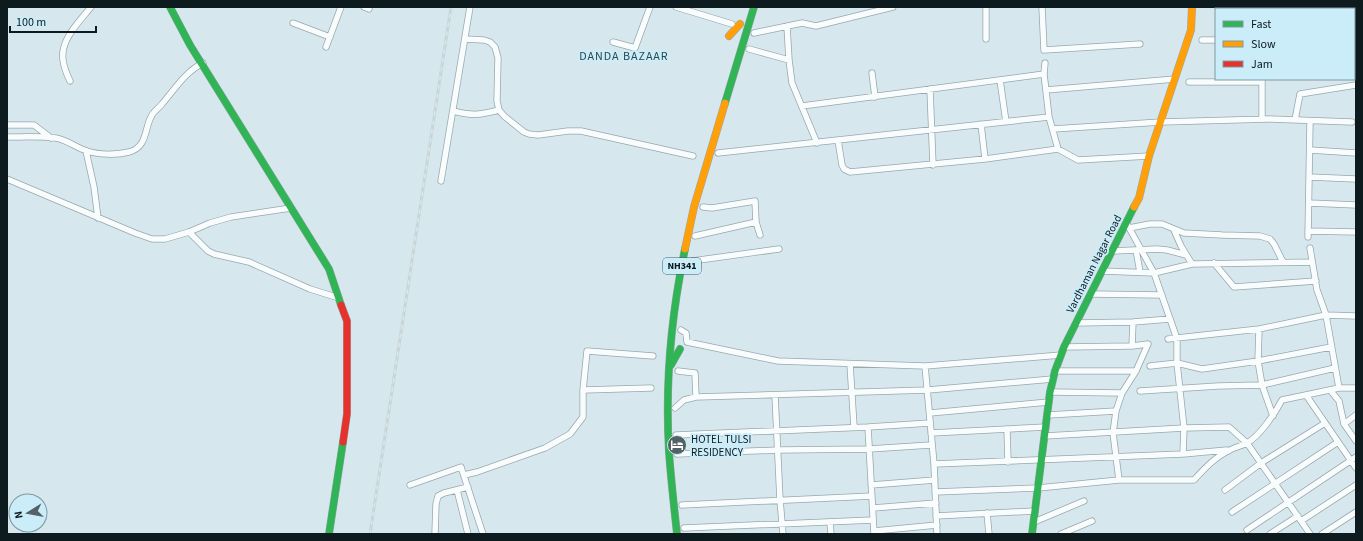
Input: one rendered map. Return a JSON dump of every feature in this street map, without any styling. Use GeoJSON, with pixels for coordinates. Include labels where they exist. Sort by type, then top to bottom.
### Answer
{"type":"FeatureCollection","features":[{"type":"Feature","properties":{"kind":"main road"},"geometry":{"type":"LineString","coordinates":[[170,7],[190,44],[329,269],[347,321],[347,414],[329,534]]}},
{"type":"Feature","properties":{"kind":"main road","name":"NH341"},"geometry":{"type":"LineString","coordinates":[[677,534],[669,452],[668,390],[676,303],[693,212],[754,7]]}},
{"type":"Feature","properties":{"kind":"main road","name":"Vardhaman Nagar Road"},"geometry":{"type":"LineString","coordinates":[[1032,534],[1054,371],[1064,347],[1102,271],[1128,226],[1139,198],[1150,156],[1191,30],[1192,7]]}},
{"type":"Feature","properties":{"kind":"main road"},"geometry":{"type":"LineString","coordinates":[[729,36],[736,24]]}},
{"type":"Feature","properties":{"kind":"main road"},"geometry":{"type":"LineString","coordinates":[[744,39],[754,33]]}},
{"type":"Feature","properties":{"kind":"main road"},"geometry":{"type":"LineString","coordinates":[[693,212],[703,207]]}},
{"type":"Feature","properties":{"kind":"main road","name":"NH341"},"geometry":{"type":"LineString","coordinates":[[670,366],[680,349]]}},
{"type":"Feature","properties":{"kind":"main road","name":"NH341"},"geometry":{"type":"LineString","coordinates":[[669,452],[676,434]]}},
{"type":"Feature","properties":{"kind":"street"},"geometry":{"type":"LineString","coordinates":[[70,81],[63,61],[64,44],[68,36],[91,7]]}},
{"type":"Feature","properties":{"kind":"street"},"geometry":{"type":"LineString","coordinates":[[326,47],[342,7]]}},
{"type":"Feature","properties":{"kind":"street"},"geometry":{"type":"LineString","coordinates":[[442,181],[470,7]]}},
{"type":"Feature","properties":{"kind":"street"},"geometry":{"type":"LineString","coordinates":[[614,42],[635,48],[650,7]]}},
{"type":"Feature","properties":{"kind":"street"},"geometry":{"type":"LineString","coordinates":[[676,7],[736,24]]}},
{"type":"Feature","properties":{"kind":"street"},"geometry":{"type":"LineString","coordinates":[[754,33],[802,23],[816,26],[893,7]]}},
{"type":"Feature","properties":{"kind":"street"},"geometry":{"type":"LineString","coordinates":[[986,7],[986,39]]}},
{"type":"Feature","properties":{"kind":"street"},"geometry":{"type":"LineString","coordinates":[[1042,7],[1044,50],[1140,44]]}},
{"type":"Feature","properties":{"kind":"street"},"geometry":{"type":"LineString","coordinates":[[293,23],[330,37]]}},
{"type":"Feature","properties":{"kind":"street"},"geometry":{"type":"LineString","coordinates":[[787,26],[792,83],[817,142]]}},
{"type":"Feature","properties":{"kind":"street"},"geometry":{"type":"LineString","coordinates":[[465,38],[484,40],[490,42],[495,47],[498,58],[497,101],[499,110],[504,116],[524,132],[538,135],[568,131],[582,131],[693,156]]}},
{"type":"Feature","properties":{"kind":"street"},"geometry":{"type":"LineString","coordinates":[[1202,40],[1215,40]]}},
{"type":"Feature","properties":{"kind":"street"},"geometry":{"type":"LineString","coordinates":[[749,49],[789,60]]}},
{"type":"Feature","properties":{"kind":"street"},"geometry":{"type":"LineString","coordinates":[[7,137],[29,136],[65,140],[86,151],[110,154],[131,151],[141,146],[144,141],[146,128],[152,114],[161,106],[193,68],[203,63]]}},
{"type":"Feature","properties":{"kind":"street"},"geometry":{"type":"LineString","coordinates":[[1045,63],[1044,74],[1049,117],[1058,149]]}},
{"type":"Feature","properties":{"kind":"street"},"geometry":{"type":"LineString","coordinates":[[872,73],[875,97]]}},
{"type":"Feature","properties":{"kind":"street"},"geometry":{"type":"LineString","coordinates":[[802,106],[1044,74]]}},
{"type":"Feature","properties":{"kind":"street"},"geometry":{"type":"LineString","coordinates":[[1046,90],[1176,79]]}},
{"type":"Feature","properties":{"kind":"street"},"geometry":{"type":"LineString","coordinates":[[1000,80],[1006,122]]}},
{"type":"Feature","properties":{"kind":"street"},"geometry":{"type":"LineString","coordinates":[[1189,82],[1262,80],[1262,119]]}},
{"type":"Feature","properties":{"kind":"street"},"geometry":{"type":"LineString","coordinates":[[1295,120],[1300,94],[1356,85]]}},
{"type":"Feature","properties":{"kind":"street"},"geometry":{"type":"LineString","coordinates":[[930,89],[933,130],[933,165]]}},
{"type":"Feature","properties":{"kind":"street"},"geometry":{"type":"LineString","coordinates":[[453,110],[469,115],[479,115],[499,110]]}},
{"type":"Feature","properties":{"kind":"street"},"geometry":{"type":"LineString","coordinates":[[718,153],[1049,117]]}},
{"type":"Feature","properties":{"kind":"street"},"geometry":{"type":"LineString","coordinates":[[1053,129],[1161,122],[1262,119],[1352,122]]}},
{"type":"Feature","properties":{"kind":"street"},"geometry":{"type":"LineString","coordinates":[[1310,121],[1308,234],[1356,232]]}},
{"type":"Feature","properties":{"kind":"street"},"geometry":{"type":"LineString","coordinates":[[981,124],[986,159]]}},
{"type":"Feature","properties":{"kind":"street"},"geometry":{"type":"LineString","coordinates":[[7,125],[34,125],[51,138]]}},
{"type":"Feature","properties":{"kind":"street"},"geometry":{"type":"LineString","coordinates":[[838,140],[842,165],[847,172],[933,165],[1058,149],[1078,160],[1150,156]]}},
{"type":"Feature","properties":{"kind":"street"},"geometry":{"type":"LineString","coordinates":[[1310,150],[1356,153]]}},
{"type":"Feature","properties":{"kind":"street"},"geometry":{"type":"LineString","coordinates":[[86,151],[94,187],[98,218]]}},
{"type":"Feature","properties":{"kind":"street"},"geometry":{"type":"LineString","coordinates":[[1309,177],[1356,179]]}},
{"type":"Feature","properties":{"kind":"street"},"geometry":{"type":"LineString","coordinates":[[7,179],[134,233],[152,239],[169,238],[231,217],[291,208]]}},
{"type":"Feature","properties":{"kind":"street"},"geometry":{"type":"LineString","coordinates":[[703,207],[712,208],[755,201],[756,222],[760,235]]}},
{"type":"Feature","properties":{"kind":"street"},"geometry":{"type":"LineString","coordinates":[[1309,203],[1356,205]]}},
{"type":"Feature","properties":{"kind":"street"},"geometry":{"type":"LineString","coordinates":[[694,236],[756,222]]}},
{"type":"Feature","properties":{"kind":"street"},"geometry":{"type":"LineString","coordinates":[[1184,454],[1184,428],[1177,363],[1177,339],[1154,273],[1139,250],[1128,226],[1162,224],[1174,230],[1195,234],[1260,236],[1270,239],[1283,262]]}},
{"type":"Feature","properties":{"kind":"street"},"geometry":{"type":"LineString","coordinates":[[1174,230],[1192,264]]}},
{"type":"Feature","properties":{"kind":"street"},"geometry":{"type":"LineString","coordinates":[[189,232],[208,251],[214,254],[249,262],[305,287],[339,298]]}},
{"type":"Feature","properties":{"kind":"street"},"geometry":{"type":"LineString","coordinates":[[1310,248],[1318,290],[1326,315],[1339,388]]}},
{"type":"Feature","properties":{"kind":"street"},"geometry":{"type":"LineString","coordinates":[[692,261],[779,249]]}},
{"type":"Feature","properties":{"kind":"street"},"geometry":{"type":"LineString","coordinates":[[1139,250],[1140,272]]}},
{"type":"Feature","properties":{"kind":"street"},"geometry":{"type":"LineString","coordinates":[[1113,251],[1167,250],[1186,255]]}},
{"type":"Feature","properties":{"kind":"street"},"geometry":{"type":"LineString","coordinates":[[1102,271],[1154,273],[1192,264],[1312,262]]}},
{"type":"Feature","properties":{"kind":"street"},"geometry":{"type":"LineString","coordinates":[[1214,263],[1234,287],[1316,281]]}},
{"type":"Feature","properties":{"kind":"street"},"geometry":{"type":"LineString","coordinates":[[1091,294],[1162,295]]}},
{"type":"Feature","properties":{"kind":"street"},"geometry":{"type":"LineString","coordinates":[[1168,339],[1259,329],[1326,315],[1356,316]]}},
{"type":"Feature","properties":{"kind":"street"},"geometry":{"type":"LineString","coordinates":[[1076,323],[1133,322],[1170,319]]}},
{"type":"Feature","properties":{"kind":"street"},"geometry":{"type":"LineString","coordinates":[[1132,346],[1133,322]]}},
{"type":"Feature","properties":{"kind":"street"},"geometry":{"type":"LineString","coordinates":[[1259,329],[1258,361],[1262,385],[1272,416]]}},
{"type":"Feature","properties":{"kind":"street"},"geometry":{"type":"LineString","coordinates":[[681,330],[686,333],[687,342],[778,361],[925,366],[1061,355]]}},
{"type":"Feature","properties":{"kind":"street"},"geometry":{"type":"LineString","coordinates":[[1064,347],[1132,346],[1148,344],[1136,370],[1122,392],[1116,411],[1113,433],[1119,480]]}},
{"type":"Feature","properties":{"kind":"street"},"geometry":{"type":"LineString","coordinates":[[1150,366],[1177,363],[1202,369],[1258,361],[1331,347]]}},
{"type":"Feature","properties":{"kind":"street"},"geometry":{"type":"LineString","coordinates":[[464,475],[477,472],[545,448],[570,434],[583,417],[583,390],[587,350],[653,356]]}},
{"type":"Feature","properties":{"kind":"street"},"geometry":{"type":"LineString","coordinates":[[850,364],[854,427]]}},
{"type":"Feature","properties":{"kind":"street"},"geometry":{"type":"LineString","coordinates":[[925,366],[930,413],[931,445],[934,464],[937,534]]}},
{"type":"Feature","properties":{"kind":"street"},"geometry":{"type":"LineString","coordinates":[[1140,391],[1262,385],[1335,368]]}},
{"type":"Feature","properties":{"kind":"street"},"geometry":{"type":"LineString","coordinates":[[1054,371],[1136,370]]}},
{"type":"Feature","properties":{"kind":"street"},"geometry":{"type":"LineString","coordinates":[[678,371],[695,373],[696,398]]}},
{"type":"Feature","properties":{"kind":"street"},"geometry":{"type":"LineString","coordinates":[[675,408],[684,400],[696,398],[928,390],[1053,379]]}},
{"type":"Feature","properties":{"kind":"street"},"geometry":{"type":"LineString","coordinates":[[583,390],[651,388]]}},
{"type":"Feature","properties":{"kind":"street"},"geometry":{"type":"LineString","coordinates":[[935,492],[1038,488],[1119,480],[1194,480],[1212,461],[1230,450],[1247,443],[1272,416],[1282,400],[1339,388],[1356,388]]}},
{"type":"Feature","properties":{"kind":"street"},"geometry":{"type":"LineString","coordinates":[[1330,390],[1339,401],[1344,424],[1356,441]]}},
{"type":"Feature","properties":{"kind":"street"},"geometry":{"type":"LineString","coordinates":[[1050,392],[1122,392]]}},
{"type":"Feature","properties":{"kind":"street"},"geometry":{"type":"LineString","coordinates":[[775,395],[783,534]]}},
{"type":"Feature","properties":{"kind":"street"},"geometry":{"type":"LineString","coordinates":[[1306,395],[1338,442],[1353,459],[1356,468]]}},
{"type":"Feature","properties":{"kind":"street"},"geometry":{"type":"LineString","coordinates":[[930,413],[1049,402]]}},
{"type":"Feature","properties":{"kind":"street"},"geometry":{"type":"LineString","coordinates":[[1048,415],[1116,411]]}},
{"type":"Feature","properties":{"kind":"street"},"geometry":{"type":"LineString","coordinates":[[1344,424],[1356,416]]}},
{"type":"Feature","properties":{"kind":"street"},"geometry":{"type":"LineString","coordinates":[[676,434],[868,427],[930,423]]}},
{"type":"Feature","properties":{"kind":"street"},"geometry":{"type":"LineString","coordinates":[[1225,490],[1261,463],[1325,423]]}},
{"type":"Feature","properties":{"kind":"street"},"geometry":{"type":"LineString","coordinates":[[868,427],[874,532],[937,525]]}},
{"type":"Feature","properties":{"kind":"street"},"geometry":{"type":"LineString","coordinates":[[931,433],[1046,427]]}},
{"type":"Feature","properties":{"kind":"street"},"geometry":{"type":"LineString","coordinates":[[1045,436],[1229,427],[1247,443],[1310,534]]}},
{"type":"Feature","properties":{"kind":"street"},"geometry":{"type":"LineString","coordinates":[[1007,429],[1008,462]]}},
{"type":"Feature","properties":{"kind":"street"},"geometry":{"type":"LineString","coordinates":[[1232,512],[1338,442]]}},
{"type":"Feature","properties":{"kind":"street"},"geometry":{"type":"LineString","coordinates":[[677,454],[779,450],[869,449],[931,445]]}},
{"type":"Feature","properties":{"kind":"street"},"geometry":{"type":"LineString","coordinates":[[934,464],[1042,461],[1116,456],[1184,454],[1230,450]]}},
{"type":"Feature","properties":{"kind":"street"},"geometry":{"type":"LineString","coordinates":[[1247,530],[1353,459]]}},
{"type":"Feature","properties":{"kind":"street"},"geometry":{"type":"LineString","coordinates":[[410,485],[462,467],[483,534]]}},
{"type":"Feature","properties":{"kind":"street"},"geometry":{"type":"LineString","coordinates":[[871,485],[935,480]]}},
{"type":"Feature","properties":{"kind":"street"},"geometry":{"type":"LineString","coordinates":[[1270,534],[1299,519],[1356,485]]}},
{"type":"Feature","properties":{"kind":"street"},"geometry":{"type":"LineString","coordinates":[[435,534],[436,504],[438,496],[468,487]]}},
{"type":"Feature","properties":{"kind":"street"},"geometry":{"type":"LineString","coordinates":[[457,490],[468,534]]}},
{"type":"Feature","properties":{"kind":"street"},"geometry":{"type":"LineString","coordinates":[[682,505],[872,496]]}},
{"type":"Feature","properties":{"kind":"street"},"geometry":{"type":"LineString","coordinates":[[1034,522],[1084,501]]}},
{"type":"Feature","properties":{"kind":"street"},"geometry":{"type":"LineString","coordinates":[[873,508],[936,503]]}},
{"type":"Feature","properties":{"kind":"street"},"geometry":{"type":"LineString","coordinates":[[936,516],[1035,511]]}},
{"type":"Feature","properties":{"kind":"street"},"geometry":{"type":"LineString","coordinates":[[1322,534],[1356,512]]}},
{"type":"Feature","properties":{"kind":"street"},"geometry":{"type":"LineString","coordinates":[[987,513],[988,534]]}},
{"type":"Feature","properties":{"kind":"street"},"geometry":{"type":"LineString","coordinates":[[684,528],[873,520]]}},
{"type":"Feature","properties":{"kind":"street"},"geometry":{"type":"LineString","coordinates":[[1061,534],[1092,521]]}},
{"type":"Feature","properties":{"kind":"street"},"geometry":{"type":"LineString","coordinates":[[830,522],[831,534]]}},
{"type":"Feature","properties":{"kind":"railway"},"geometry":{"type":"LineString","coordinates":[[370,534],[451,7]]}},
{"type":"Feature","properties":{"kind":"traffic: fast"},"geometry":{"type":"LineString","coordinates":[[170,7],[190,45],[329,269],[341,305]]}},
{"type":"Feature","properties":{"kind":"traffic: fast"},"geometry":{"type":"LineString","coordinates":[[725,103],[754,7]]}},
{"type":"Feature","properties":{"kind":"traffic: fast"},"geometry":{"type":"LineString","coordinates":[[1032,534],[1050,392],[1055,371],[1064,347],[1134,207]]}},
{"type":"Feature","properties":{"kind":"traffic: fast"},"geometry":{"type":"LineString","coordinates":[[677,534],[669,452],[668,401],[670,350],[676,300],[685,249]]}},
{"type":"Feature","properties":{"kind":"traffic: fast"},"geometry":{"type":"LineString","coordinates":[[671,365],[680,349]]}},
{"type":"Feature","properties":{"kind":"traffic: fast"},"geometry":{"type":"LineString","coordinates":[[329,534],[343,442]]}},
{"type":"Feature","properties":{"kind":"traffic: slow"},"geometry":{"type":"LineString","coordinates":[[1134,207],[1139,198],[1149,156],[1191,30],[1192,7]]}},
{"type":"Feature","properties":{"kind":"traffic: slow"},"geometry":{"type":"LineString","coordinates":[[729,36],[740,24]]}},
{"type":"Feature","properties":{"kind":"traffic: slow"},"geometry":{"type":"LineString","coordinates":[[685,249],[694,207],[725,103]]}},
{"type":"Feature","properties":{"kind":"traffic: jam"},"geometry":{"type":"LineString","coordinates":[[341,305],[347,321],[347,414],[343,442]]}},
{"type":"Feature","properties":{"kind":"place","name":"HOTEL TULSI RESIDENCY"},"geometry":{"type":"Point","coordinates":[677,445]}},
{"type":"Feature","properties":{"kind":"district","name":"DANDA BAZAAR"},"geometry":{"type":"Point","coordinates":[624,56]}}]}
